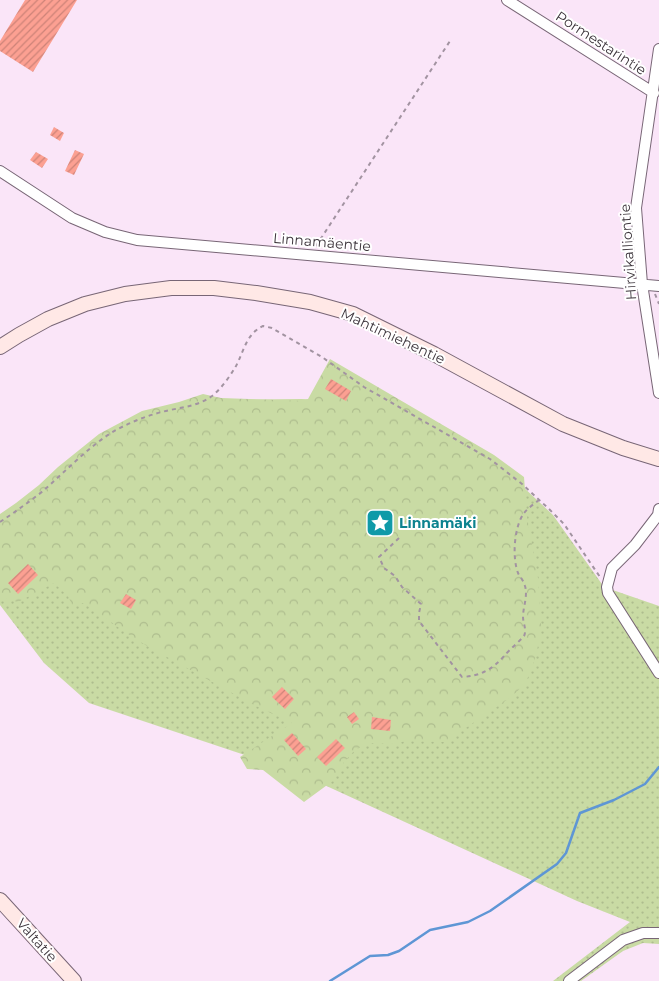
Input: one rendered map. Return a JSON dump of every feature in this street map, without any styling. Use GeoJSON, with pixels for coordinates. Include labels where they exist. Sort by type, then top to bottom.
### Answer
{"type":"FeatureCollection","features":[{"type":"Feature","properties":{"kind":"main road","name":"Mahtimiehentie"},"geometry":{"type":"LineString","coordinates":[[0,347],[48,319],[84,304],[125,294],[171,288],[214,288],[310,302],[353,314],[434,354],[563,424],[623,448],[659,459]]}},
{"type":"Feature","properties":{"kind":"main road","name":"Valtatie"},"geometry":{"type":"LineString","coordinates":[[0,900],[74,981]]}},
{"type":"Feature","properties":{"kind":"street","name":"Pormestarintie"},"geometry":{"type":"LineString","coordinates":[[508,0],[654,93]]}},
{"type":"Feature","properties":{"kind":"street","name":"Hirvikalliontie"},"geometry":{"type":"LineString","coordinates":[[659,49],[636,208],[642,284],[659,394]]}},
{"type":"Feature","properties":{"kind":"street","name":"Linnamäentie"},"geometry":{"type":"LineString","coordinates":[[0,171],[72,218],[105,232],[138,240],[659,286]]}},
{"type":"Feature","properties":{"kind":"street"},"geometry":{"type":"LineString","coordinates":[[659,509],[658,515],[636,545],[612,568],[608,587],[608,593],[659,673]]}},
{"type":"Feature","properties":{"kind":"street"},"geometry":{"type":"LineString","coordinates":[[569,981],[623,940],[643,933],[659,933]]}},
{"type":"Feature","properties":{"kind":"path"},"geometry":{"type":"LineString","coordinates":[[310,255],[450,41]]}},
{"type":"Feature","properties":{"kind":"path"},"geometry":{"type":"LineString","coordinates":[[0,522],[36,497],[114,431],[131,422],[170,410],[186,408],[212,396],[236,366],[249,337],[256,329],[263,326],[272,328],[322,357],[364,387],[490,459],[522,484],[564,524],[608,587]]}},
{"type":"Feature","properties":{"kind":"path"},"geometry":{"type":"LineString","coordinates":[[399,538],[379,557],[384,568],[421,604],[420,621],[462,677],[472,676],[487,671],[496,665],[524,635],[523,617],[526,595],[525,585],[518,574],[516,564],[515,538],[525,513],[539,500]]}},
{"type":"Feature","properties":{"kind":"green space"},"geometry":{"type":"Polygon","coordinates":[[[330,359],[494,455],[524,477],[527,517],[538,578],[541,626],[532,668],[525,684],[511,697],[445,742],[405,741],[395,744],[369,743],[355,750],[344,762],[334,780],[304,802],[263,770],[247,769],[240,757],[292,723],[254,705],[147,646],[83,603],[72,605],[68,596],[54,583],[18,602],[0,597],[0,514],[39,485],[99,434],[142,411],[203,394],[221,398],[303,401],[308,399],[330,359]]]}},
{"type":"Feature","properties":{"kind":"green space"},"geometry":{"type":"Polygon","coordinates":[[[301,399],[384,402],[520,484],[553,515],[604,587],[659,606],[659,944],[643,943],[623,951],[581,981],[553,981],[630,922],[577,901],[296,772],[89,703],[44,663],[0,605],[0,524],[215,400],[301,399]]]}},
{"type":"Feature","properties":{"kind":"building"},"geometry":{"type":"Polygon","coordinates":[[[25,0],[77,0],[33,72],[0,51],[0,41],[25,0]]]}},
{"type":"Feature","properties":{"kind":"building"},"geometry":{"type":"Polygon","coordinates":[[[54,127],[64,133],[60,141],[50,135],[54,127]]]}},
{"type":"Feature","properties":{"kind":"building"},"geometry":{"type":"Polygon","coordinates":[[[75,150],[84,154],[74,175],[65,171],[75,150]]]}},
{"type":"Feature","properties":{"kind":"building"},"geometry":{"type":"Polygon","coordinates":[[[36,152],[48,159],[42,168],[30,160],[36,152]]]}},
{"type":"Feature","properties":{"kind":"building"},"geometry":{"type":"Polygon","coordinates":[[[331,379],[351,391],[346,401],[325,389],[331,379]]]}},
{"type":"Feature","properties":{"kind":"building"},"geometry":{"type":"Polygon","coordinates":[[[28,564],[38,575],[18,594],[8,583],[28,564]]]}},
{"type":"Feature","properties":{"kind":"building"},"geometry":{"type":"Polygon","coordinates":[[[126,594],[136,600],[131,609],[120,603],[126,594]]]}},
{"type":"Feature","properties":{"kind":"building"},"geometry":{"type":"Polygon","coordinates":[[[282,687],[294,699],[285,709],[272,697],[282,687]]]}},
{"type":"Feature","properties":{"kind":"building"},"geometry":{"type":"Polygon","coordinates":[[[354,712],[359,719],[352,724],[347,717],[354,712]]]}},
{"type":"Feature","properties":{"kind":"building"},"geometry":{"type":"Polygon","coordinates":[[[372,717],[391,720],[390,731],[371,729],[372,717]]]}},
{"type":"Feature","properties":{"kind":"building"},"geometry":{"type":"Polygon","coordinates":[[[292,733],[306,749],[298,756],[284,740],[292,733]]]}},
{"type":"Feature","properties":{"kind":"building"},"geometry":{"type":"Polygon","coordinates":[[[336,739],[345,748],[326,766],[317,757],[336,739]]]}},
{"type":"Feature","properties":{"kind":"waterway"},"geometry":{"type":"LineString","coordinates":[[330,981],[370,956],[388,955],[399,951],[430,930],[468,922],[490,911],[557,864],[566,853],[580,813],[614,800],[645,784],[659,767]]}},
{"type":"Feature","properties":{"kind":"place","name":"Linnamäki"},"geometry":{"type":"Point","coordinates":[380,523]}}]}
